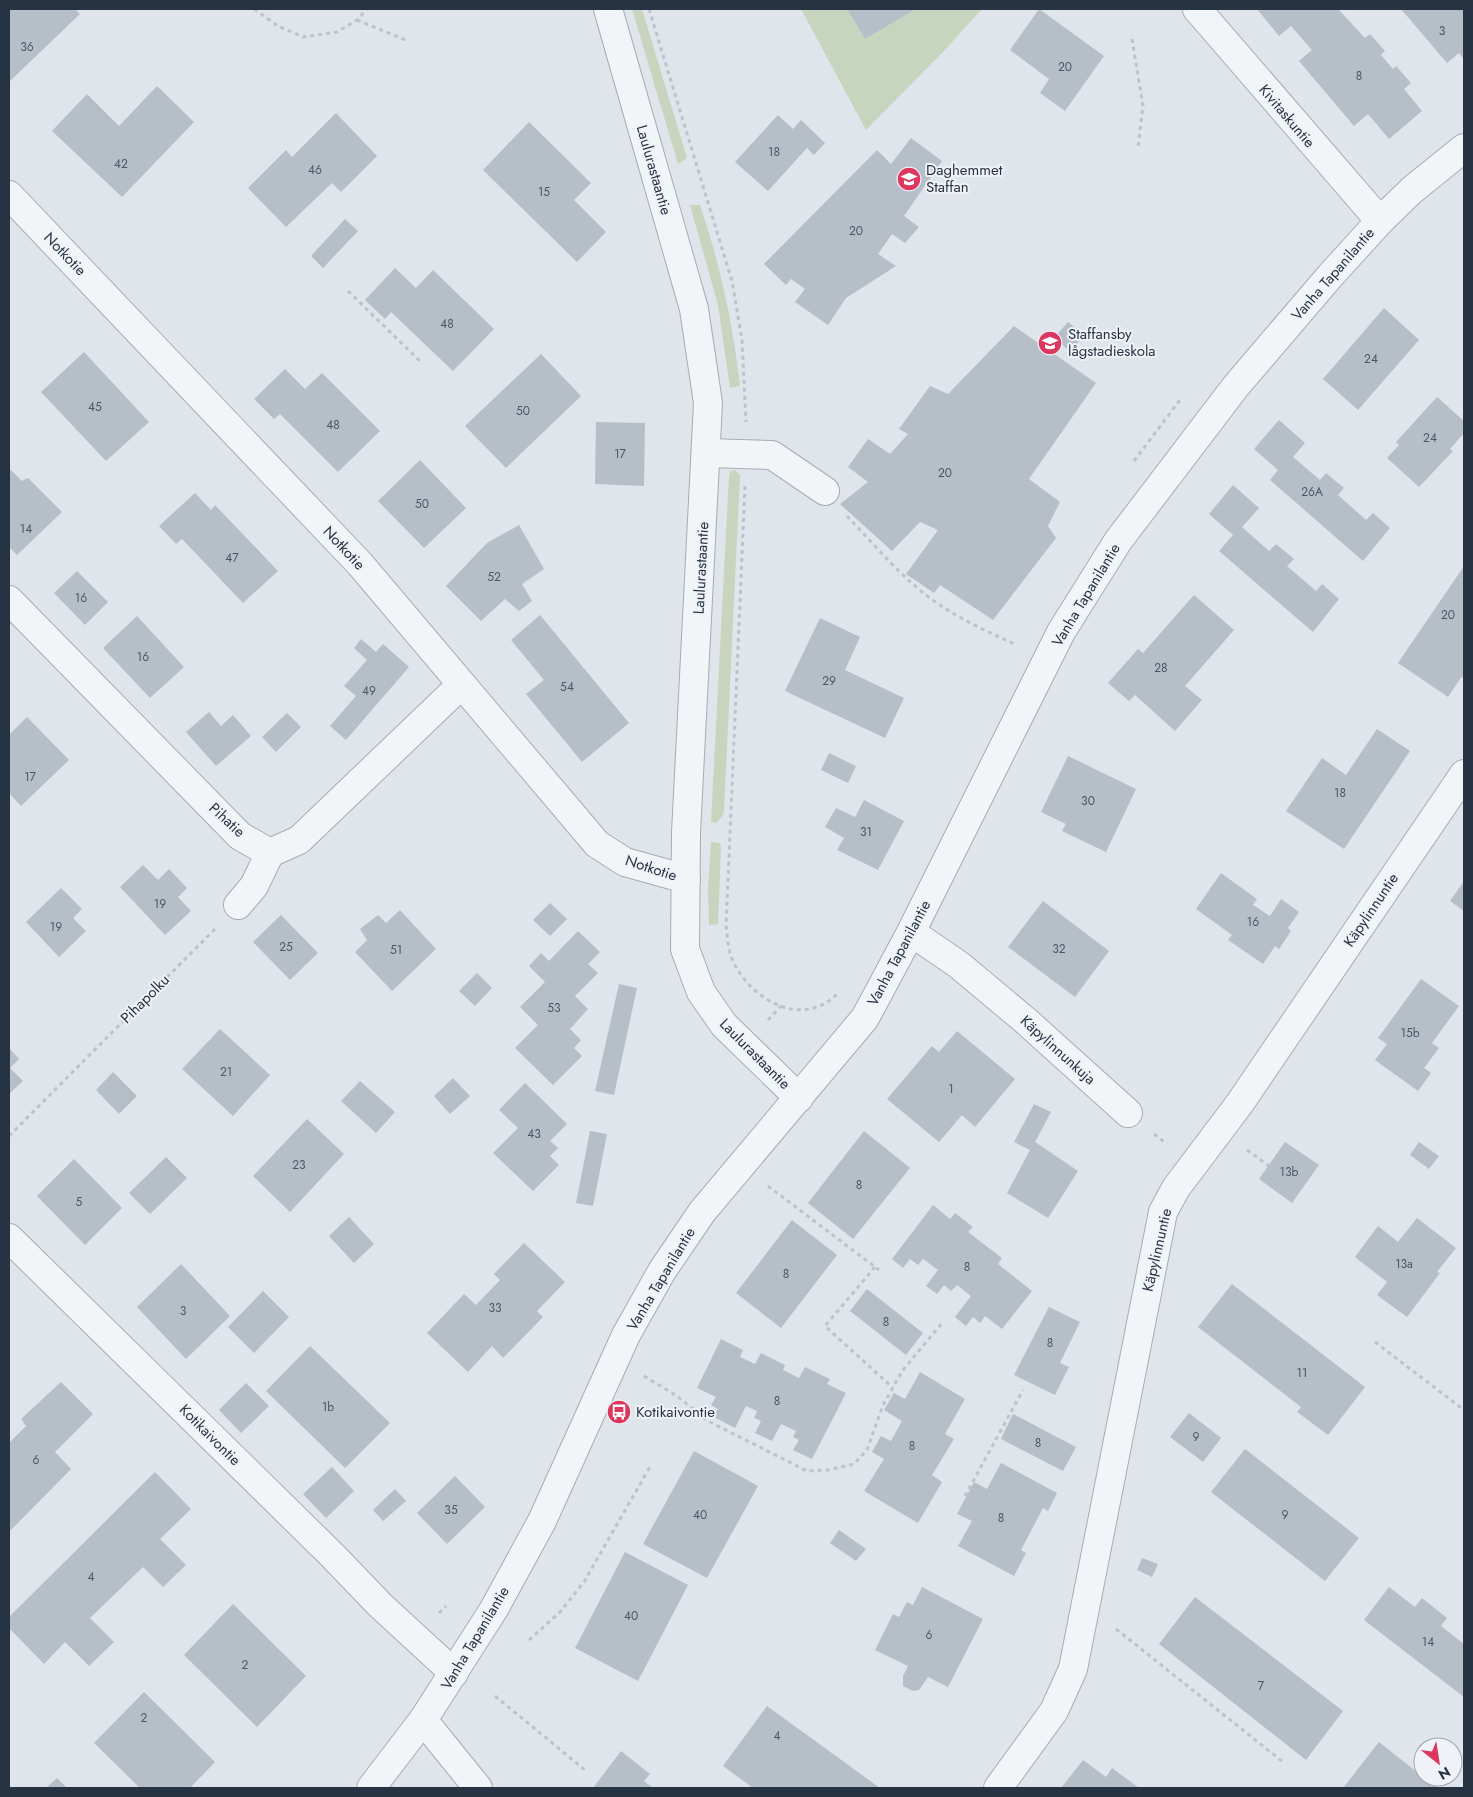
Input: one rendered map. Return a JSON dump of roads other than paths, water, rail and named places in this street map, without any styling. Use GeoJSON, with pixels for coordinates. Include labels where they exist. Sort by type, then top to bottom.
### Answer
{"type":"FeatureCollection","features":[{"type":"Feature","properties":{"kind":"street","name":"Laulurastaantie"},"geometry":{"type":"LineString","coordinates":[[608,9],[694,309],[708,403],[707,453],[686,833],[685,949],[701,992],[724,1025],[800,1098]]}},
{"type":"Feature","properties":{"kind":"street","name":"Kivitaskuntie"},"geometry":{"type":"LineString","coordinates":[[1197,9],[1380,221]]}},
{"type":"Feature","properties":{"kind":"street","name":"Vanha Tapanilantie"},"geometry":{"type":"LineString","coordinates":[[371,1788],[423,1720],[482,1630],[542,1521],[626,1335],[662,1271],[702,1212],[800,1098],[865,1018],[912,932],[1062,632],[1118,541],[1236,386],[1380,221],[1412,190],[1464,148]]}},
{"type":"Feature","properties":{"kind":"street","name":"Notkotie"},"geometry":{"type":"LineString","coordinates":[[9,195],[360,564],[597,844],[625,862],[686,879]]}},
{"type":"Feature","properties":{"kind":"street"},"geometry":{"type":"LineString","coordinates":[[707,453],[772,455],[825,490]]}},
{"type":"Feature","properties":{"kind":"street","name":"Pihatie"},"geometry":{"type":"LineString","coordinates":[[9,600],[240,836],[270,852]]}},
{"type":"Feature","properties":{"kind":"street"},"geometry":{"type":"LineString","coordinates":[[238,905],[254,886],[270,852],[299,840],[461,685]]}},
{"type":"Feature","properties":{"kind":"street","name":"Käpylinnuntie"},"geometry":{"type":"LineString","coordinates":[[998,1788],[1054,1712],[1073,1669],[1163,1212],[1176,1188],[1240,1103],[1464,774]]}},
{"type":"Feature","properties":{"kind":"street","name":"Käpylinnunkuja"},"geometry":{"type":"LineString","coordinates":[[912,932],[959,965],[1026,1021],[1128,1113]]}},
{"type":"Feature","properties":{"kind":"street","name":"Kotikaivontie"},"geometry":{"type":"LineString","coordinates":[[9,1238],[333,1556],[380,1605],[454,1673]]}},
{"type":"Feature","properties":{"kind":"street"},"geometry":{"type":"LineString","coordinates":[[423,1720],[478,1788]]}},
{"type":"Feature","properties":{"kind":"place","name":"Daghemmet Staffan"},"geometry":{"type":"Point","coordinates":[909,179]}},
{"type":"Feature","properties":{"kind":"place","name":"Staffansby lågstadieskola"},"geometry":{"type":"Point","coordinates":[1050,343]}},
{"type":"Feature","properties":{"kind":"place","name":"Kotikaivontie"},"geometry":{"type":"Point","coordinates":[619,1412]}}]}
